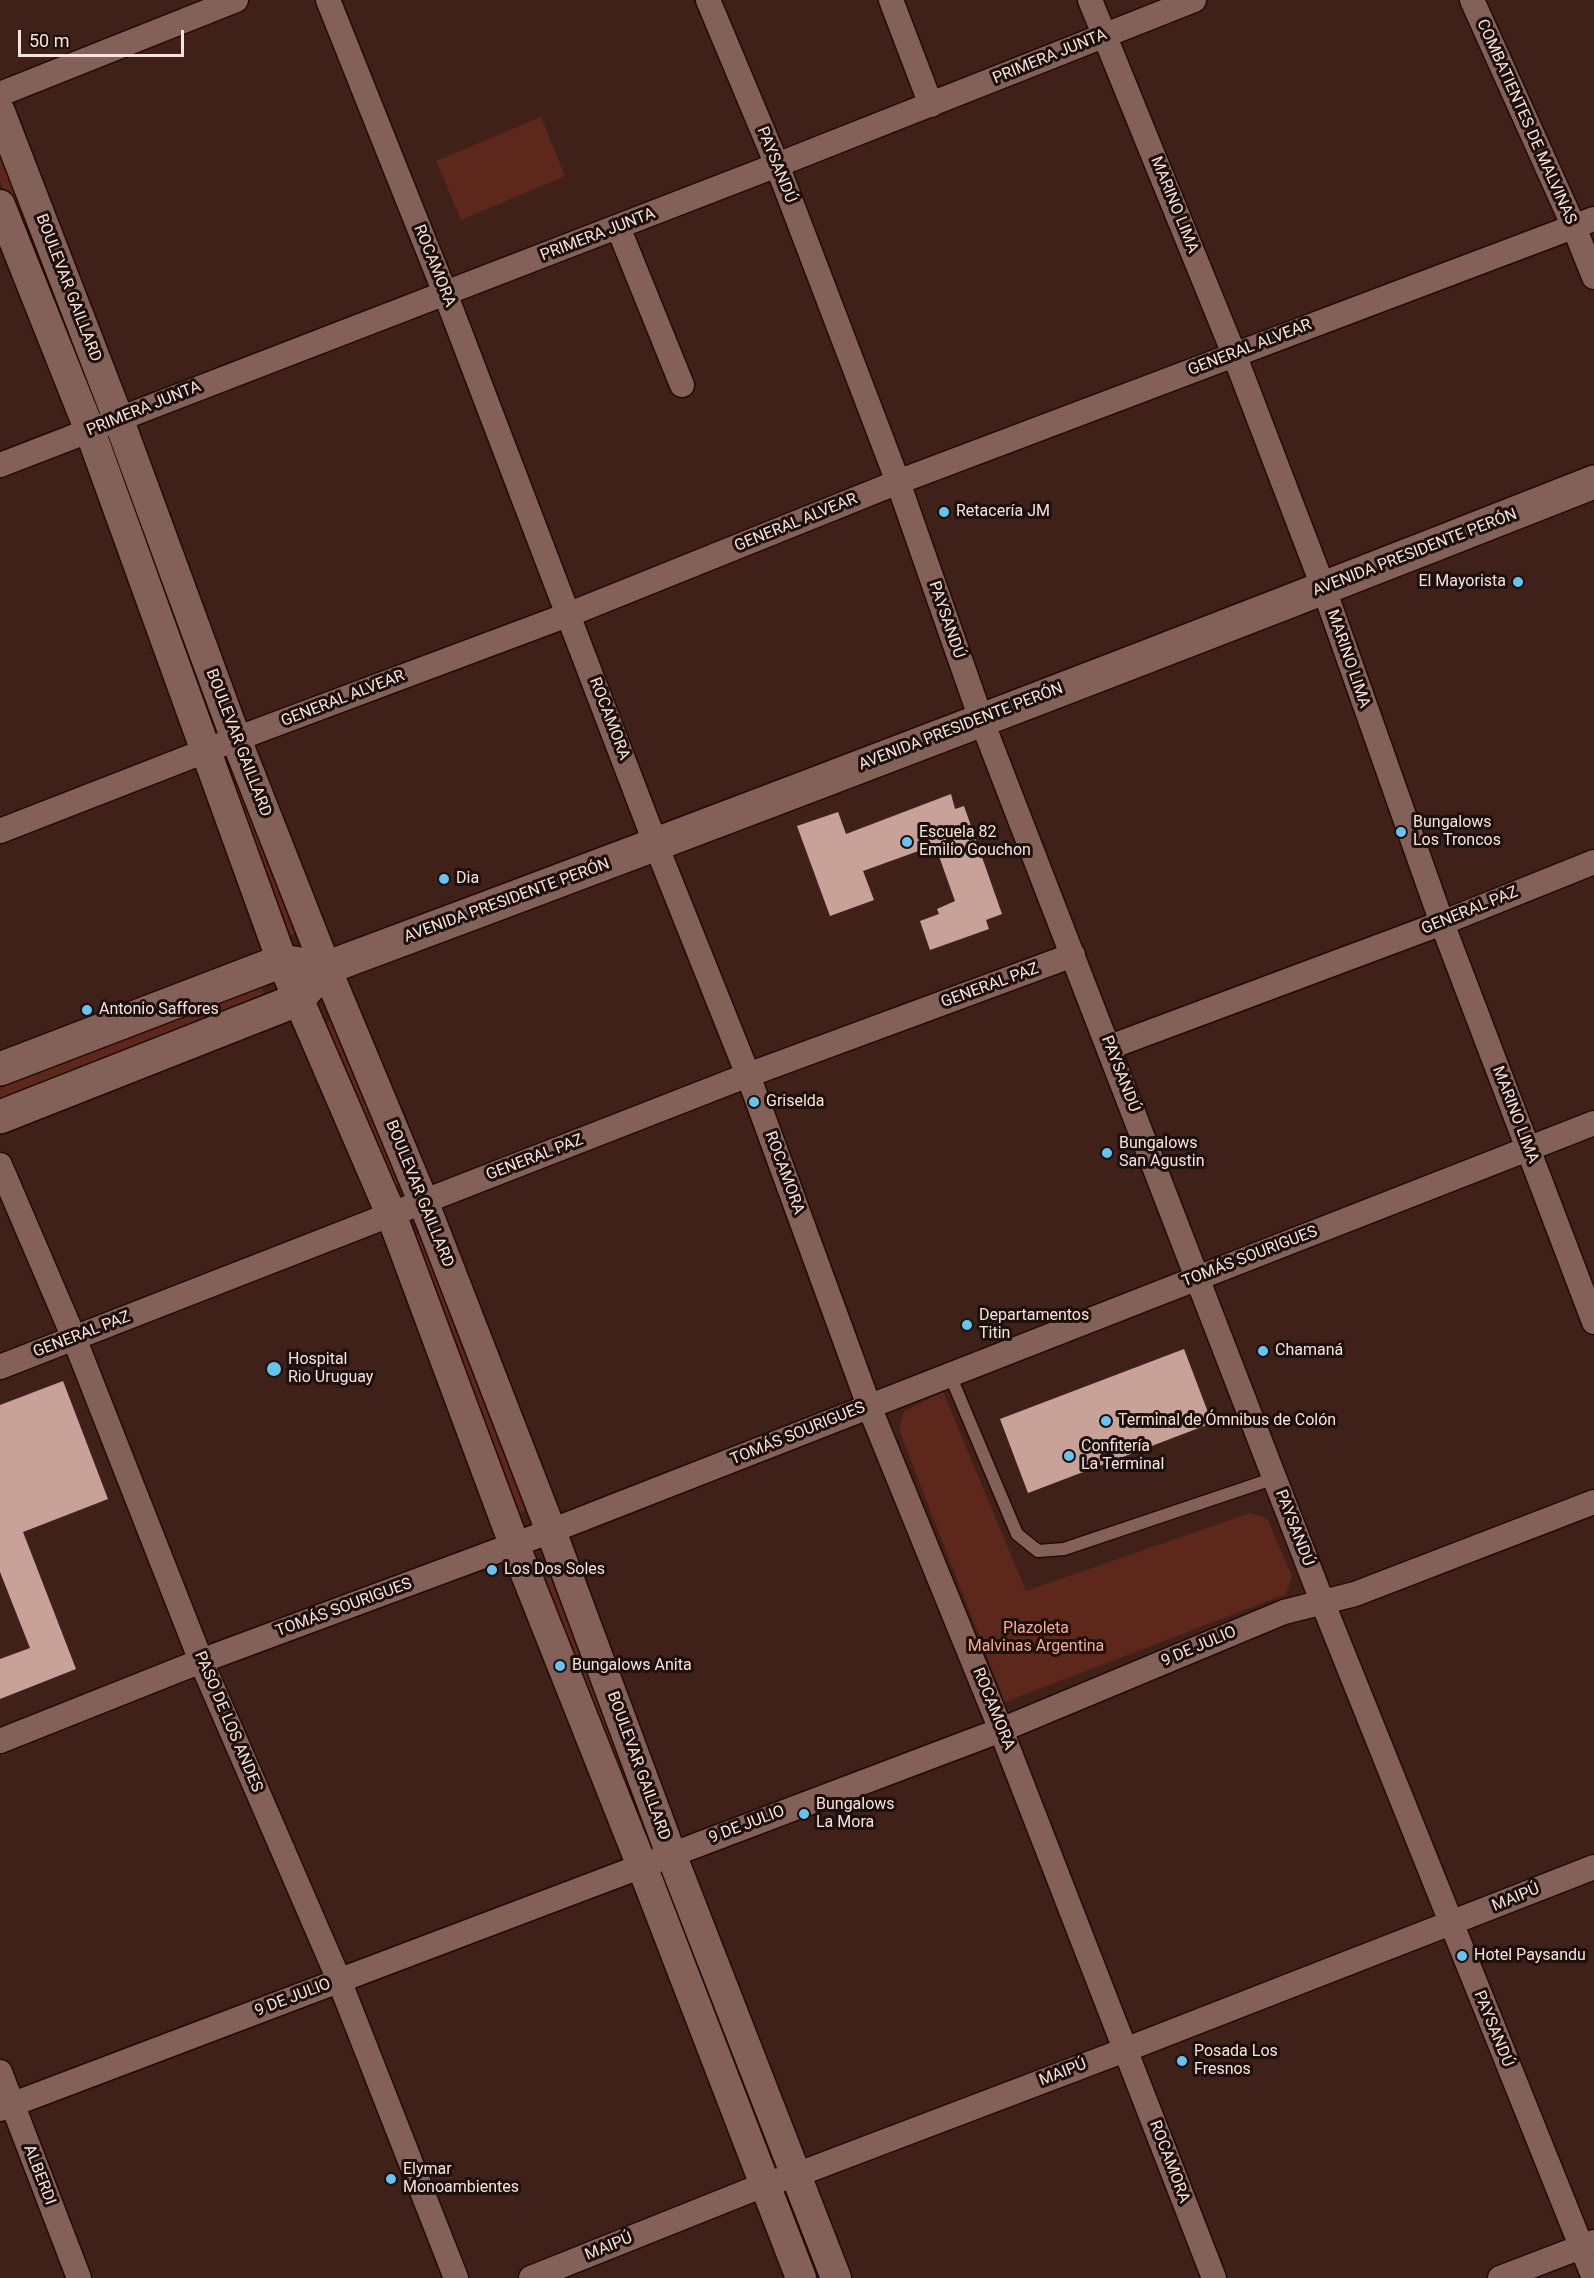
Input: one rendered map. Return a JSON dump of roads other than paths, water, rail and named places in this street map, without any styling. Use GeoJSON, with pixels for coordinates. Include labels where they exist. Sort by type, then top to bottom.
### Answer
{"type":"FeatureCollection","features":[{"type":"Feature","properties":{"kind":"main road","name":"AVENIDA PRESIDENTE PERÓN"},"geometry":{"type":"LineString","coordinates":[[0,1117],[297,1000],[326,968],[656,845],[1323,589],[1594,482]]}},
{"type":"Feature","properties":{"kind":"main road","name":"AVENIDA PRESIDENTE PERÓN"},"geometry":{"type":"LineString","coordinates":[[0,1069],[282,961],[326,968]]}},
{"type":"Feature","properties":{"kind":"street"},"geometry":{"type":"LineString","coordinates":[[0,94],[236,0]]}},
{"type":"Feature","properties":{"kind":"street","name":"ROCAMORA"},"geometry":{"type":"LineString","coordinates":[[328,0],[446,294],[570,614],[656,845],[748,1075],[869,1406],[1001,1730],[1214,2278]]}},
{"type":"Feature","properties":{"kind":"street","name":"PAYSANDÚ"},"geometry":{"type":"LineString","coordinates":[[708,0],[777,165],[898,482],[981,719],[1110,1047],[1322,1601],[1450,1924],[1588,2245],[1594,2278]]}},
{"type":"Feature","properties":{"kind":"street"},"geometry":{"type":"LineString","coordinates":[[891,0],[931,105]]}},
{"type":"Feature","properties":{"kind":"street","name":"MARINO LIMA"},"geometry":{"type":"LineString","coordinates":[[1090,0],[1234,354],[1323,589],[1442,923],[1594,1322]]}},
{"type":"Feature","properties":{"kind":"street","name":"PRIMERA JUNTA"},"geometry":{"type":"LineString","coordinates":[[0,465],[446,294],[1194,0]]}},
{"type":"Feature","properties":{"kind":"street","name":"COMBATIENTES DE MALVINAS"},"geometry":{"type":"LineString","coordinates":[[1472,0],[1584,223],[1594,277]]}},
{"type":"Feature","properties":{"kind":"street","name":"BOULEVAR GAILLARD"},"geometry":{"type":"LineString","coordinates":[[0,112],[118,418],[236,739],[326,968],[423,1201],[551,1531],[671,1854],[836,2278]]}},
{"type":"Feature","properties":{"kind":"street","name":"BOULEVAR GAILLARD"},"geometry":{"type":"LineString","coordinates":[[0,205],[90,430],[297,1000],[391,1215],[514,1544],[642,1866],[801,2278]]}},
{"type":"Feature","properties":{"kind":"street","name":"GENERAL ALVEAR"},"geometry":{"type":"LineString","coordinates":[[0,831],[208,752],[236,739],[570,614],[898,482],[1584,223]]}},
{"type":"Feature","properties":{"kind":"street"},"geometry":{"type":"LineString","coordinates":[[618,227],[682,385]]}},
{"type":"Feature","properties":{"kind":"street","name":"GENERAL PAZ"},"geometry":{"type":"LineString","coordinates":[[1110,1047],[1442,923],[1594,862]]}},
{"type":"Feature","properties":{"kind":"street","name":"GENERAL PAZ"},"geometry":{"type":"LineString","coordinates":[[0,1367],[748,1075],[1072,955]]}},
{"type":"Feature","properties":{"kind":"street","name":"TOMÁS SOURIGUES"},"geometry":{"type":"LineString","coordinates":[[0,1741],[201,1661],[551,1531],[1594,1123]]}},
{"type":"Feature","properties":{"kind":"street","name":"PASO DE LOS ANDES"},"geometry":{"type":"LineString","coordinates":[[0,1165],[74,1338],[201,1661],[339,1980],[456,2278]]}},
{"type":"Feature","properties":{"kind":"street","name":"9 DE JULIO"},"geometry":{"type":"LineString","coordinates":[[6,2106],[1001,1730],[1284,1612],[1355,1594],[1594,1502]]}},
{"type":"Feature","properties":{"kind":"street","name":"MAIPÚ"},"geometry":{"type":"LineString","coordinates":[[531,2278],[766,2184],[796,2175],[1125,2050],[1594,1867]]}},
{"type":"Feature","properties":{"kind":"street","name":"ALBERDI"},"geometry":{"type":"LineString","coordinates":[[0,2072],[6,2106],[79,2278]]}},
{"type":"Feature","properties":{"kind":"street"},"geometry":{"type":"LineString","coordinates":[[1500,2278],[1588,2245]]}},
{"type":"Feature","properties":{"kind":"lane"},"geometry":{"type":"LineString","coordinates":[[950,1375],[1017,1534],[1038,1551],[1064,1549],[1275,1478]]}},
{"type":"Feature","properties":{"kind":"place","name":"Retacería JM"},"geometry":{"type":"Point","coordinates":[944,512]}},
{"type":"Feature","properties":{"kind":"place","name":"El Mayorista"},"geometry":{"type":"Point","coordinates":[1518,582]}},
{"type":"Feature","properties":{"kind":"place","name":"Bungalows Los Troncos"},"geometry":{"type":"Point","coordinates":[1401,832]}},
{"type":"Feature","properties":{"kind":"place","name":"Escuela 82 Emilio Gouchon"},"geometry":{"type":"Point","coordinates":[907,842]}},
{"type":"Feature","properties":{"kind":"place","name":"Dia"},"geometry":{"type":"Point","coordinates":[444,879]}},
{"type":"Feature","properties":{"kind":"place","name":"Antonio Saffores"},"geometry":{"type":"Point","coordinates":[87,1010]}},
{"type":"Feature","properties":{"kind":"place","name":"Griselda"},"geometry":{"type":"Point","coordinates":[754,1102]}},
{"type":"Feature","properties":{"kind":"place","name":"Bungalows San Agustin"},"geometry":{"type":"Point","coordinates":[1107,1153]}},
{"type":"Feature","properties":{"kind":"place","name":"Departamentos Titin"},"geometry":{"type":"Point","coordinates":[967,1325]}},
{"type":"Feature","properties":{"kind":"place","name":"Chamaná"},"geometry":{"type":"Point","coordinates":[1263,1351]}},
{"type":"Feature","properties":{"kind":"place","name":"Hospital Rio Uruguay"},"geometry":{"type":"Point","coordinates":[274,1369]}},
{"type":"Feature","properties":{"kind":"place","name":"Terminal de Ómnibus de Colón"},"geometry":{"type":"Point","coordinates":[1106,1421]}},
{"type":"Feature","properties":{"kind":"place","name":"Confitería La Terminal"},"geometry":{"type":"Point","coordinates":[1069,1456]}},
{"type":"Feature","properties":{"kind":"place","name":"Los Dos Soles"},"geometry":{"type":"Point","coordinates":[492,1570]}},
{"type":"Feature","properties":{"kind":"place","name":"Bungalows Anita"},"geometry":{"type":"Point","coordinates":[560,1666]}},
{"type":"Feature","properties":{"kind":"place","name":"Bungalows La Mora"},"geometry":{"type":"Point","coordinates":[804,1814]}},
{"type":"Feature","properties":{"kind":"place","name":"Hotel Paysandu"},"geometry":{"type":"Point","coordinates":[1462,1956]}},
{"type":"Feature","properties":{"kind":"place","name":"Posada Los Fresnos"},"geometry":{"type":"Point","coordinates":[1182,2061]}},
{"type":"Feature","properties":{"kind":"place","name":"Elymar Monoambientes"},"geometry":{"type":"Point","coordinates":[391,2179]}},
{"type":"Feature","properties":{"kind":"park label","name":"Plazoleta Malvinas Argentina"},"geometry":{"type":"Point","coordinates":[1036,1638]}}]}
